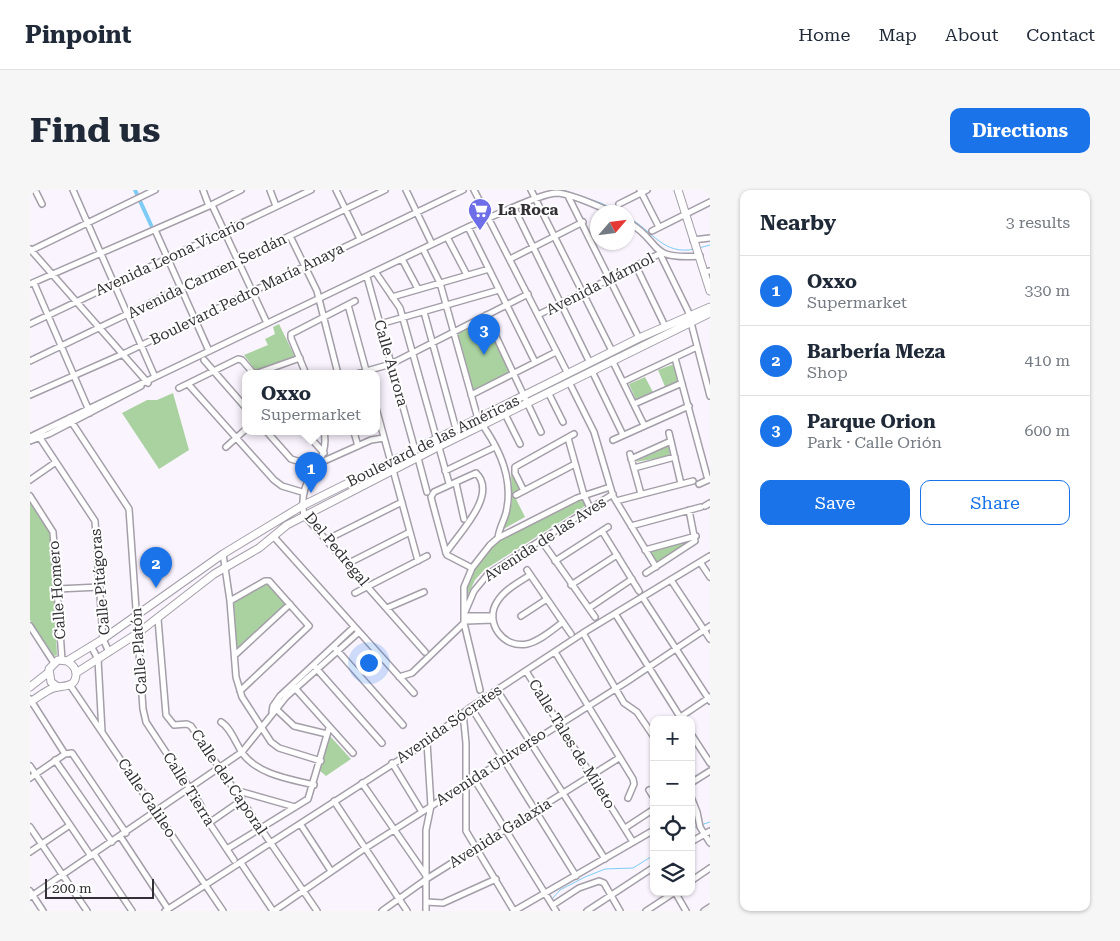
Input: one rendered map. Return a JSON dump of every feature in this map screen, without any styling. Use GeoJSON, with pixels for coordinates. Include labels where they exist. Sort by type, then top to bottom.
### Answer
{"type":"FeatureCollection","features":[{"type":"Feature","properties":{"kind":"main road"},"geometry":{"type":"LineString","coordinates":[[678,190],[697,248],[708,271],[710,291]]}},
{"type":"Feature","properties":{"kind":"main road","name":"Boulevard de las Américas"},"geometry":{"type":"LineString","coordinates":[[76,673],[158,619],[226,566],[274,537],[287,524],[418,458],[456,429],[569,382],[710,307]]}},
{"type":"Feature","properties":{"kind":"main road","name":"Boulevard de las Américas"},"geometry":{"type":"LineString","coordinates":[[54,662],[65,660],[103,639],[223,554],[302,506],[415,450],[483,425],[505,414],[568,374],[639,338],[665,326],[710,313]]}},
{"type":"Feature","properties":{"kind":"main road"},"geometry":{"type":"LineString","coordinates":[[282,517],[287,524]]}},
{"type":"Feature","properties":{"kind":"main road"},"geometry":{"type":"LineString","coordinates":[[30,701],[52,688],[70,685],[76,673],[74,666],[65,660]]}},
{"type":"Feature","properties":{"kind":"main road"},"geometry":{"type":"LineString","coordinates":[[30,687],[49,672],[54,662]]}},
{"type":"Feature","properties":{"kind":"main road"},"geometry":{"type":"LineString","coordinates":[[49,672],[51,682],[58,687]]}},
{"type":"Feature","properties":{"kind":"street"},"geometry":{"type":"LineString","coordinates":[[35,190],[42,204]]}},
{"type":"Feature","properties":{"kind":"street"},"geometry":{"type":"LineString","coordinates":[[150,380],[75,302],[30,250],[156,190]]}},
{"type":"Feature","properties":{"kind":"street"},"geometry":{"type":"LineString","coordinates":[[203,190],[267,322]]}},
{"type":"Feature","properties":{"kind":"street"},"geometry":{"type":"LineString","coordinates":[[89,411],[72,376],[62,347],[32,284],[102,251],[211,206],[240,190]]}},
{"type":"Feature","properties":{"kind":"street"},"geometry":{"type":"LineString","coordinates":[[270,190],[276,206]]}},
{"type":"Feature","properties":{"kind":"street","name":"Avenida Leona Vicario"},"geometry":{"type":"LineString","coordinates":[[30,324],[311,190]]}},
{"type":"Feature","properties":{"kind":"street"},"geometry":{"type":"LineString","coordinates":[[336,190],[360,239]]}},
{"type":"Feature","properties":{"kind":"street","name":"Avenida Carmen Serdán"},"geometry":{"type":"LineString","coordinates":[[30,361],[385,190]]}},
{"type":"Feature","properties":{"kind":"street"},"geometry":{"type":"LineString","coordinates":[[406,190],[432,244]]}},
{"type":"Feature","properties":{"kind":"street","name":"Boulevard Pedro María Anaya"},"geometry":{"type":"LineString","coordinates":[[30,395],[123,354],[252,290],[463,190]]}},
{"type":"Feature","properties":{"kind":"street"},"geometry":{"type":"LineString","coordinates":[[474,190],[568,374]]}},
{"type":"Feature","properties":{"kind":"street"},"geometry":{"type":"LineString","coordinates":[[531,190],[612,351]]}},
{"type":"Feature","properties":{"kind":"street"},"geometry":{"type":"LineString","coordinates":[[619,204],[643,191],[659,227]]}},
{"type":"Feature","properties":{"kind":"street"},"geometry":{"type":"LineString","coordinates":[[74,192],[129,314],[141,345],[150,380]]}},
{"type":"Feature","properties":{"kind":"street"},"geometry":{"type":"LineString","coordinates":[[30,441],[267,322],[376,273],[432,244],[489,218],[556,193],[568,195],[593,205]]}},
{"type":"Feature","properties":{"kind":"street"},"geometry":{"type":"LineString","coordinates":[[568,195],[639,338]]}},
{"type":"Feature","properties":{"kind":"street"},"geometry":{"type":"LineString","coordinates":[[652,231],[710,202]]}},
{"type":"Feature","properties":{"kind":"street"},"geometry":{"type":"LineString","coordinates":[[514,208],[590,363]]}},
{"type":"Feature","properties":{"kind":"street"},"geometry":{"type":"LineString","coordinates":[[510,259],[583,222]]}},
{"type":"Feature","properties":{"kind":"street"},"geometry":{"type":"LineString","coordinates":[[468,227],[535,362]]}},
{"type":"Feature","properties":{"kind":"street"},"geometry":{"type":"LineString","coordinates":[[635,227],[654,248],[661,253],[674,257],[697,248],[710,238]]}},
{"type":"Feature","properties":{"kind":"street"},"geometry":{"type":"LineString","coordinates":[[155,230],[209,351]]}},
{"type":"Feature","properties":{"kind":"street"},"geometry":{"type":"LineString","coordinates":[[290,236],[317,291],[322,318],[337,370]]}},
{"type":"Feature","properties":{"kind":"street"},"geometry":{"type":"LineString","coordinates":[[447,237],[467,275]]}},
{"type":"Feature","properties":{"kind":"street"},"geometry":{"type":"LineString","coordinates":[[423,249],[440,283],[478,419],[495,447],[506,472],[509,500],[498,538]]}},
{"type":"Feature","properties":{"kind":"street"},"geometry":{"type":"LineString","coordinates":[[661,253],[690,319],[710,396]]}},
{"type":"Feature","properties":{"kind":"street","name":"Avenida Mármol"},"geometry":{"type":"LineString","coordinates":[[538,315],[661,253]]}},
{"type":"Feature","properties":{"kind":"street"},"geometry":{"type":"LineString","coordinates":[[402,259],[418,289]]}},
{"type":"Feature","properties":{"kind":"street"},"geometry":{"type":"LineString","coordinates":[[636,266],[665,326]]}},
{"type":"Feature","properties":{"kind":"street"},"geometry":{"type":"LineString","coordinates":[[392,297],[489,269]]}},
{"type":"Feature","properties":{"kind":"street"},"geometry":{"type":"LineString","coordinates":[[376,273],[400,308],[449,483]]}},
{"type":"Feature","properties":{"kind":"street","name":"Calle Aurora"},"geometry":{"type":"LineString","coordinates":[[367,277],[415,450]]}},
{"type":"Feature","properties":{"kind":"street"},"geometry":{"type":"LineString","coordinates":[[380,324],[500,290]]}},
{"type":"Feature","properties":{"kind":"street"},"geometry":{"type":"LineString","coordinates":[[374,370],[412,354],[528,294]]}},
{"type":"Feature","properties":{"kind":"street"},"geometry":{"type":"LineString","coordinates":[[304,370],[291,334],[355,301]]}},
{"type":"Feature","properties":{"kind":"street"},"geometry":{"type":"LineString","coordinates":[[348,305],[365,370]]}},
{"type":"Feature","properties":{"kind":"street"},"geometry":{"type":"LineString","coordinates":[[424,312],[456,429]]}},
{"type":"Feature","properties":{"kind":"street"},"geometry":{"type":"LineString","coordinates":[[486,315],[515,372],[541,432]]}},
{"type":"Feature","properties":{"kind":"street"},"geometry":{"type":"LineString","coordinates":[[623,382],[697,347]]}},
{"type":"Feature","properties":{"kind":"street"},"geometry":{"type":"LineString","coordinates":[[471,395],[556,352]]}},
{"type":"Feature","properties":{"kind":"street"},"geometry":{"type":"LineString","coordinates":[[266,370],[300,358]]}},
{"type":"Feature","properties":{"kind":"street"},"geometry":{"type":"LineString","coordinates":[[675,358],[709,479],[699,484]]}},
{"type":"Feature","properties":{"kind":"street"},"geometry":{"type":"LineString","coordinates":[[179,388],[189,385],[239,359],[251,370]]}},
{"type":"Feature","properties":{"kind":"street"},"geometry":{"type":"LineString","coordinates":[[204,360],[242,403]]}},
{"type":"Feature","properties":{"kind":"street"},"geometry":{"type":"LineString","coordinates":[[612,360],[644,425]]}},
{"type":"Feature","properties":{"kind":"street"},"geometry":{"type":"LineString","coordinates":[[592,370],[623,435]]}},
{"type":"Feature","properties":{"kind":"street"},"geometry":{"type":"LineString","coordinates":[[569,382],[594,432],[613,494],[656,567]]}},
{"type":"Feature","properties":{"kind":"street"},"geometry":{"type":"LineString","coordinates":[[634,404],[682,383]]}},
{"type":"Feature","properties":{"kind":"street"},"geometry":{"type":"LineString","coordinates":[[189,385],[274,480],[282,486],[302,492]]}},
{"type":"Feature","properties":{"kind":"street"},"geometry":{"type":"LineString","coordinates":[[548,392],[563,422]]}},
{"type":"Feature","properties":{"kind":"street"},"geometry":{"type":"LineString","coordinates":[[613,440],[689,406]]}},
{"type":"Feature","properties":{"kind":"street"},"geometry":{"type":"LineString","coordinates":[[505,414],[520,444]]}},
{"type":"Feature","properties":{"kind":"street","name":"Calle Platón"},"geometry":{"type":"LineString","coordinates":[[70,420],[128,506],[145,718]]}},
{"type":"Feature","properties":{"kind":"street"},"geometry":{"type":"LineString","coordinates":[[380,423],[418,561]]}},
{"type":"Feature","properties":{"kind":"street"},"geometry":{"type":"LineString","coordinates":[[226,447],[242,433]]}},
{"type":"Feature","properties":{"kind":"street"},"geometry":{"type":"LineString","coordinates":[[669,433],[682,484]]}},
{"type":"Feature","properties":{"kind":"street"},"geometry":{"type":"LineString","coordinates":[[524,491],[515,473],[515,467],[574,434]]}},
{"type":"Feature","properties":{"kind":"street"},"geometry":{"type":"LineString","coordinates":[[270,435],[291,459],[304,465],[317,466],[371,440],[384,438]]}},
{"type":"Feature","properties":{"kind":"street"},"geometry":{"type":"LineString","coordinates":[[308,435],[324,453]]}},
{"type":"Feature","properties":{"kind":"street","name":"Del Pedregal"},"geometry":{"type":"LineString","coordinates":[[324,435],[324,453],[302,492],[304,515],[425,652]]}},
{"type":"Feature","properties":{"kind":"street"},"geometry":{"type":"LineString","coordinates":[[355,435],[358,446]]}},
{"type":"Feature","properties":{"kind":"street"},"geometry":{"type":"LineString","coordinates":[[30,437],[39,437]]}},
{"type":"Feature","properties":{"kind":"street","name":"Calle Pitágoras"},"geometry":{"type":"LineString","coordinates":[[39,437],[95,521],[103,639],[109,652]]}},
{"type":"Feature","properties":{"kind":"street"},"geometry":{"type":"LineString","coordinates":[[568,438],[584,496],[590,508]]}},
{"type":"Feature","properties":{"kind":"street"},"geometry":{"type":"LineString","coordinates":[[641,494],[631,456],[671,441]]}},
{"type":"Feature","properties":{"kind":"street"},"geometry":{"type":"LineString","coordinates":[[445,471],[495,447]]}},
{"type":"Feature","properties":{"kind":"street"},"geometry":{"type":"LineString","coordinates":[[634,468],[675,457]]}},
{"type":"Feature","properties":{"kind":"street"},"geometry":{"type":"LineString","coordinates":[[418,458],[427,492]]}},
{"type":"Feature","properties":{"kind":"street"},"geometry":{"type":"LineString","coordinates":[[30,480],[56,462]]}},
{"type":"Feature","properties":{"kind":"street"},"geometry":{"type":"LineString","coordinates":[[516,495],[575,464]]}},
{"type":"Feature","properties":{"kind":"street"},"geometry":{"type":"LineString","coordinates":[[446,552],[475,516],[481,496],[481,482],[477,474],[434,492],[432,497],[446,552],[472,568]]}},
{"type":"Feature","properties":{"kind":"street"},"geometry":{"type":"LineString","coordinates":[[616,500],[693,481]]}},
{"type":"Feature","properties":{"kind":"street"},"geometry":{"type":"LineString","coordinates":[[456,483],[464,519]]}},
{"type":"Feature","properties":{"kind":"street","name":"Avenida de las Aves"},"geometry":{"type":"LineString","coordinates":[[480,690],[463,605],[464,587],[472,568],[484,551],[498,538],[584,496],[610,487]]}},
{"type":"Feature","properties":{"kind":"street","name":"Avenida de las Aves"},"geometry":{"type":"LineString","coordinates":[[465,618],[474,590],[481,580],[504,563],[613,494]]}},
{"type":"Feature","properties":{"kind":"street","name":"Calle Homero"},"geometry":{"type":"LineString","coordinates":[[30,496],[53,532],[65,660]]}},
{"type":"Feature","properties":{"kind":"street"},"geometry":{"type":"LineString","coordinates":[[326,540],[402,502]]}},
{"type":"Feature","properties":{"kind":"street"},"geometry":{"type":"LineString","coordinates":[[631,526],[705,505]]}},
{"type":"Feature","properties":{"kind":"street"},"geometry":{"type":"LineString","coordinates":[[646,573],[692,544],[696,536],[689,510]]}},
{"type":"Feature","properties":{"kind":"street"},"geometry":{"type":"LineString","coordinates":[[555,561],[608,527]]}},
{"type":"Feature","properties":{"kind":"street"},"geometry":{"type":"LineString","coordinates":[[602,531],[639,591]]}},
{"type":"Feature","properties":{"kind":"street"},"geometry":{"type":"LineString","coordinates":[[347,564],[410,532]]}},
{"type":"Feature","properties":{"kind":"street"},"geometry":{"type":"LineString","coordinates":[[645,550],[696,536]]}},
{"type":"Feature","properties":{"kind":"street"},"geometry":{"type":"LineString","coordinates":[[274,537],[414,694]]}},
{"type":"Feature","properties":{"kind":"street"},"geometry":{"type":"LineString","coordinates":[[541,540],[595,617]]}},
{"type":"Feature","properties":{"kind":"street"},"geometry":{"type":"LineString","coordinates":[[223,554],[240,691],[261,729],[271,742],[280,748],[321,761]]}},
{"type":"Feature","properties":{"kind":"street"},"geometry":{"type":"LineString","coordinates":[[355,593],[428,556]]}},
{"type":"Feature","properties":{"kind":"street"},"geometry":{"type":"LineString","coordinates":[[571,585],[617,556]]}},
{"type":"Feature","properties":{"kind":"street","name":"Avenida Sócrates"},"geometry":{"type":"LineString","coordinates":[[166,910],[427,742],[470,707],[583,633],[616,615],[710,556]]}},
{"type":"Feature","properties":{"kind":"street"},"geometry":{"type":"LineString","coordinates":[[700,562],[710,577]]}},
{"type":"Feature","properties":{"kind":"street"},"geometry":{"type":"LineString","coordinates":[[563,622],[534,642],[517,645],[500,636],[493,618],[494,607],[501,597],[528,572],[547,598],[563,622],[571,634]]}},
{"type":"Feature","properties":{"kind":"street"},"geometry":{"type":"LineString","coordinates":[[589,608],[632,580]]}},
{"type":"Feature","properties":{"kind":"street"},"geometry":{"type":"LineString","coordinates":[[672,580],[710,639]]}},
{"type":"Feature","properties":{"kind":"street"},"geometry":{"type":"LineString","coordinates":[[230,601],[267,581],[307,623],[308,628],[240,691]]}},
{"type":"Feature","properties":{"kind":"street"},"geometry":{"type":"LineString","coordinates":[[57,589],[100,587]]}},
{"type":"Feature","properties":{"kind":"street"},"geometry":{"type":"LineString","coordinates":[[387,608],[424,592]]}},
{"type":"Feature","properties":{"kind":"street"},"geometry":{"type":"LineString","coordinates":[[521,616],[547,598]]}},
{"type":"Feature","properties":{"kind":"street"},"geometry":{"type":"LineString","coordinates":[[643,598],[709,699],[684,716]]}},
{"type":"Feature","properties":{"kind":"street"},"geometry":{"type":"LineString","coordinates":[[235,655],[290,604]]}},
{"type":"Feature","properties":{"kind":"street"},"geometry":{"type":"LineString","coordinates":[[616,615],[677,716]]}},
{"type":"Feature","properties":{"kind":"street"},"geometry":{"type":"LineString","coordinates":[[399,678],[412,674],[465,618],[493,618]]}},
{"type":"Feature","properties":{"kind":"street","name":"Calle del Caporal"},"geometry":{"type":"LineString","coordinates":[[158,619],[166,715],[174,725],[190,725],[317,911]]}},
{"type":"Feature","properties":{"kind":"street"},"geometry":{"type":"LineString","coordinates":[[30,626],[54,662]]}},
{"type":"Feature","properties":{"kind":"street","name":"Avenida Universo"},"geometry":{"type":"LineString","coordinates":[[273,911],[304,892],[331,871],[394,829],[615,689],[710,626]]}},
{"type":"Feature","properties":{"kind":"street"},"geometry":{"type":"LineString","coordinates":[[43,911],[31,894],[126,833],[242,752],[261,729],[274,709],[333,646],[354,627]]}},
{"type":"Feature","properties":{"kind":"street"},"geometry":{"type":"LineString","coordinates":[[315,667],[359,632]]}},
{"type":"Feature","properties":{"kind":"street"},"geometry":{"type":"LineString","coordinates":[[583,633],[624,703],[638,713],[650,731]]}},
{"type":"Feature","properties":{"kind":"street","name":"Calle Pitágoras"},"geometry":{"type":"LineString","coordinates":[[91,646],[98,659],[102,732]]}},
{"type":"Feature","properties":{"kind":"street"},"geometry":{"type":"LineString","coordinates":[[333,646],[403,725]]}},
{"type":"Feature","properties":{"kind":"street"},"geometry":{"type":"LineString","coordinates":[[554,652],[634,782],[628,798]]}},
{"type":"Feature","properties":{"kind":"street"},"geometry":{"type":"LineString","coordinates":[[315,667],[382,743]]}},
{"type":"Feature","properties":{"kind":"street","name":"Calle Tales de Mileto"},"geometry":{"type":"LineString","coordinates":[[526,672],[633,842]]}},
{"type":"Feature","properties":{"kind":"street","name":"Calle Galileo"},"geometry":{"type":"LineString","coordinates":[[70,685],[223,911]]}},
{"type":"Feature","properties":{"kind":"street"},"geometry":{"type":"LineString","coordinates":[[294,687],[328,731],[353,753]]}},
{"type":"Feature","properties":{"kind":"street"},"geometry":{"type":"LineString","coordinates":[[497,690],[605,859]]}},
{"type":"Feature","properties":{"kind":"street"},"geometry":{"type":"LineString","coordinates":[[30,701],[65,754]]}},
{"type":"Feature","properties":{"kind":"street"},"geometry":{"type":"LineString","coordinates":[[470,707],[576,876]]}},
{"type":"Feature","properties":{"kind":"street"},"geometry":{"type":"LineString","coordinates":[[274,709],[294,726],[328,731]]}},
{"type":"Feature","properties":{"kind":"street"},"geometry":{"type":"LineString","coordinates":[[463,713],[466,743],[465,826],[514,911],[547,896],[576,876],[650,832]]}},
{"type":"Feature","properties":{"kind":"street","name":"Calle Tierra"},"geometry":{"type":"LineString","coordinates":[[145,718],[148,726],[191,789],[209,822],[234,860]]}},
{"type":"Feature","properties":{"kind":"street"},"geometry":{"type":"LineString","coordinates":[[221,722],[242,752],[262,769],[314,785]]}},
{"type":"Feature","properties":{"kind":"street"},"geometry":{"type":"LineString","coordinates":[[227,850],[308,799],[314,785],[328,731]]}},
{"type":"Feature","properties":{"kind":"street"},"geometry":{"type":"LineString","coordinates":[[695,740],[710,763]]}},
{"type":"Feature","properties":{"kind":"street"},"geometry":{"type":"LineString","coordinates":[[426,911],[428,878],[426,830],[432,806],[427,742]]}},
{"type":"Feature","properties":{"kind":"street"},"geometry":{"type":"LineString","coordinates":[[32,776],[65,754],[72,753],[126,833]]}},
{"type":"Feature","properties":{"kind":"street","name":"Avenida Galaxia"},"geometry":{"type":"LineString","coordinates":[[382,911],[428,878],[619,758]]}},
{"type":"Feature","properties":{"kind":"street"},"geometry":{"type":"LineString","coordinates":[[55,760],[112,842]]}},
{"type":"Feature","properties":{"kind":"street"},"geometry":{"type":"LineString","coordinates":[[392,763],[422,812]]}},
{"type":"Feature","properties":{"kind":"street"},"geometry":{"type":"LineString","coordinates":[[30,766],[32,776],[132,911]]}},
{"type":"Feature","properties":{"kind":"street"},"geometry":{"type":"LineString","coordinates":[[695,780],[710,770]]}},
{"type":"Feature","properties":{"kind":"street"},"geometry":{"type":"LineString","coordinates":[[474,778],[556,911]]}},
{"type":"Feature","properties":{"kind":"street"},"geometry":{"type":"LineString","coordinates":[[362,783],[428,878]]}},
{"type":"Feature","properties":{"kind":"street"},"geometry":{"type":"LineString","coordinates":[[235,790],[295,807]]}},
{"type":"Feature","properties":{"kind":"street"},"geometry":{"type":"LineString","coordinates":[[209,822],[242,800]]}},
{"type":"Feature","properties":{"kind":"street"},"geometry":{"type":"LineString","coordinates":[[334,801],[364,849],[407,911]]}},
{"type":"Feature","properties":{"kind":"street"},"geometry":{"type":"LineString","coordinates":[[625,828],[650,812]]}},
{"type":"Feature","properties":{"kind":"street"},"geometry":{"type":"LineString","coordinates":[[695,814],[699,826],[710,844]]}},
{"type":"Feature","properties":{"kind":"street"},"geometry":{"type":"LineString","coordinates":[[300,824],[331,871]]}},
{"type":"Feature","properties":{"kind":"street"},"geometry":{"type":"LineString","coordinates":[[30,852],[70,825]]}},
{"type":"Feature","properties":{"kind":"street"},"geometry":{"type":"LineString","coordinates":[[30,827],[87,911]]}},
{"type":"Feature","properties":{"kind":"street"},"geometry":{"type":"LineString","coordinates":[[695,840],[710,831]]}},
{"type":"Feature","properties":{"kind":"street"},"geometry":{"type":"LineString","coordinates":[[120,836],[166,910]]}},
{"type":"Feature","properties":{"kind":"street"},"geometry":{"type":"LineString","coordinates":[[240,863],[273,911]]}},
{"type":"Feature","properties":{"kind":"street"},"geometry":{"type":"LineString","coordinates":[[695,878],[710,868]]}},
{"type":"Feature","properties":{"kind":"street"},"geometry":{"type":"LineString","coordinates":[[587,911],[650,870]]}},
{"type":"Feature","properties":{"kind":"street"},"geometry":{"type":"LineString","coordinates":[[426,902],[443,902],[496,879]]}},
{"type":"Feature","properties":{"kind":"street"},"geometry":{"type":"LineString","coordinates":[[553,905],[579,888],[601,881],[620,911]]}},
{"type":"Feature","properties":{"kind":"street"},"geometry":{"type":"LineString","coordinates":[[646,911],[669,896]]}},
{"type":"Feature","properties":{"kind":"street"},"geometry":{"type":"LineString","coordinates":[[677,896],[686,911]]}},
{"type":"Feature","properties":{"kind":"street"},"geometry":{"type":"LineString","coordinates":[[174,905],[179,911]]}},
{"type":"Feature","properties":{"kind":"street"},"geometry":{"type":"LineString","coordinates":[[704,911],[710,907]]}},
{"type":"Feature","properties":{"kind":"green space"},"geometry":{"type":"Polygon","coordinates":[[[487,319],[513,373],[474,392],[458,334],[487,319]]]}},
{"type":"Feature","properties":{"kind":"green space"},"geometry":{"type":"Polygon","coordinates":[[[279,324],[295,357],[255,370],[244,355],[268,345],[265,339],[275,334],[273,327],[279,324]]]}},
{"type":"Feature","properties":{"kind":"green space"},"geometry":{"type":"Polygon","coordinates":[[[674,364],[680,383],[666,389],[658,370],[674,364]]]}},
{"type":"Feature","properties":{"kind":"green space"},"geometry":{"type":"Polygon","coordinates":[[[645,377],[654,394],[637,402],[629,384],[645,377]]]}},
{"type":"Feature","properties":{"kind":"green space"},"geometry":{"type":"Polygon","coordinates":[[[173,393],[189,450],[159,469],[122,413],[147,400],[157,400],[173,393]]]}},
{"type":"Feature","properties":{"kind":"green space"},"geometry":{"type":"Polygon","coordinates":[[[669,445],[670,456],[636,462],[637,461],[669,445]]]}},
{"type":"Feature","properties":{"kind":"green space"},"geometry":{"type":"Polygon","coordinates":[[[511,472],[520,491],[514,495],[525,517],[502,530],[512,502],[511,472]]]}},
{"type":"Feature","properties":{"kind":"green space"},"geometry":{"type":"Polygon","coordinates":[[[581,497],[586,502],[585,506],[484,570],[475,580],[466,599],[465,593],[475,564],[491,543],[581,497]]]}},
{"type":"Feature","properties":{"kind":"green space"},"geometry":{"type":"Polygon","coordinates":[[[30,503],[51,533],[57,655],[54,656],[30,620],[30,503]]]}},
{"type":"Feature","properties":{"kind":"green space"},"geometry":{"type":"Polygon","coordinates":[[[690,541],[658,564],[651,553],[652,551],[690,541]]]}},
{"type":"Feature","properties":{"kind":"green space"},"geometry":{"type":"Polygon","coordinates":[[[267,583],[287,604],[236,649],[233,600],[267,583]]]}},
{"type":"Feature","properties":{"kind":"green space"},"geometry":{"type":"Polygon","coordinates":[[[330,736],[351,759],[326,776],[320,771],[330,736]]]}},
{"type":"Feature","properties":{"kind":"waterway"},"geometry":{"type":"LineString","coordinates":[[135,190],[151,225]]}},
{"type":"Feature","properties":{"kind":"waterway"},"geometry":{"type":"LineString","coordinates":[[554,190],[562,190]]}},
{"type":"Feature","properties":{"kind":"waterway"},"geometry":{"type":"LineString","coordinates":[[563,190],[605,205]]}},
{"type":"Feature","properties":{"kind":"waterway"},"geometry":{"type":"LineString","coordinates":[[635,222],[666,246],[684,250],[695,249]]}},
{"type":"Feature","properties":{"kind":"waterway"},"geometry":{"type":"LineString","coordinates":[[699,248],[710,245]]}},
{"type":"Feature","properties":{"kind":"waterway"},"geometry":{"type":"LineString","coordinates":[[701,825],[710,822]]}},
{"type":"Feature","properties":{"kind":"waterway"},"geometry":{"type":"LineString","coordinates":[[552,899],[560,890],[585,877],[605,869],[633,868],[650,857]]}},
{"type":"Feature","properties":{"kind":"place","name":"La Roca"},"geometry":{"type":"Point","coordinates":[480,231]}},
{"type":"Feature","properties":{"kind":"place","name":"Parque Orion"},"geometry":{"type":"Point","coordinates":[484,355]}},
{"type":"Feature","properties":{"kind":"place","name":"Oxxo"},"geometry":{"type":"Point","coordinates":[311,493]}},
{"type":"Feature","properties":{"kind":"place","name":"Barbería Meza"},"geometry":{"type":"Point","coordinates":[156,588]}}]}
